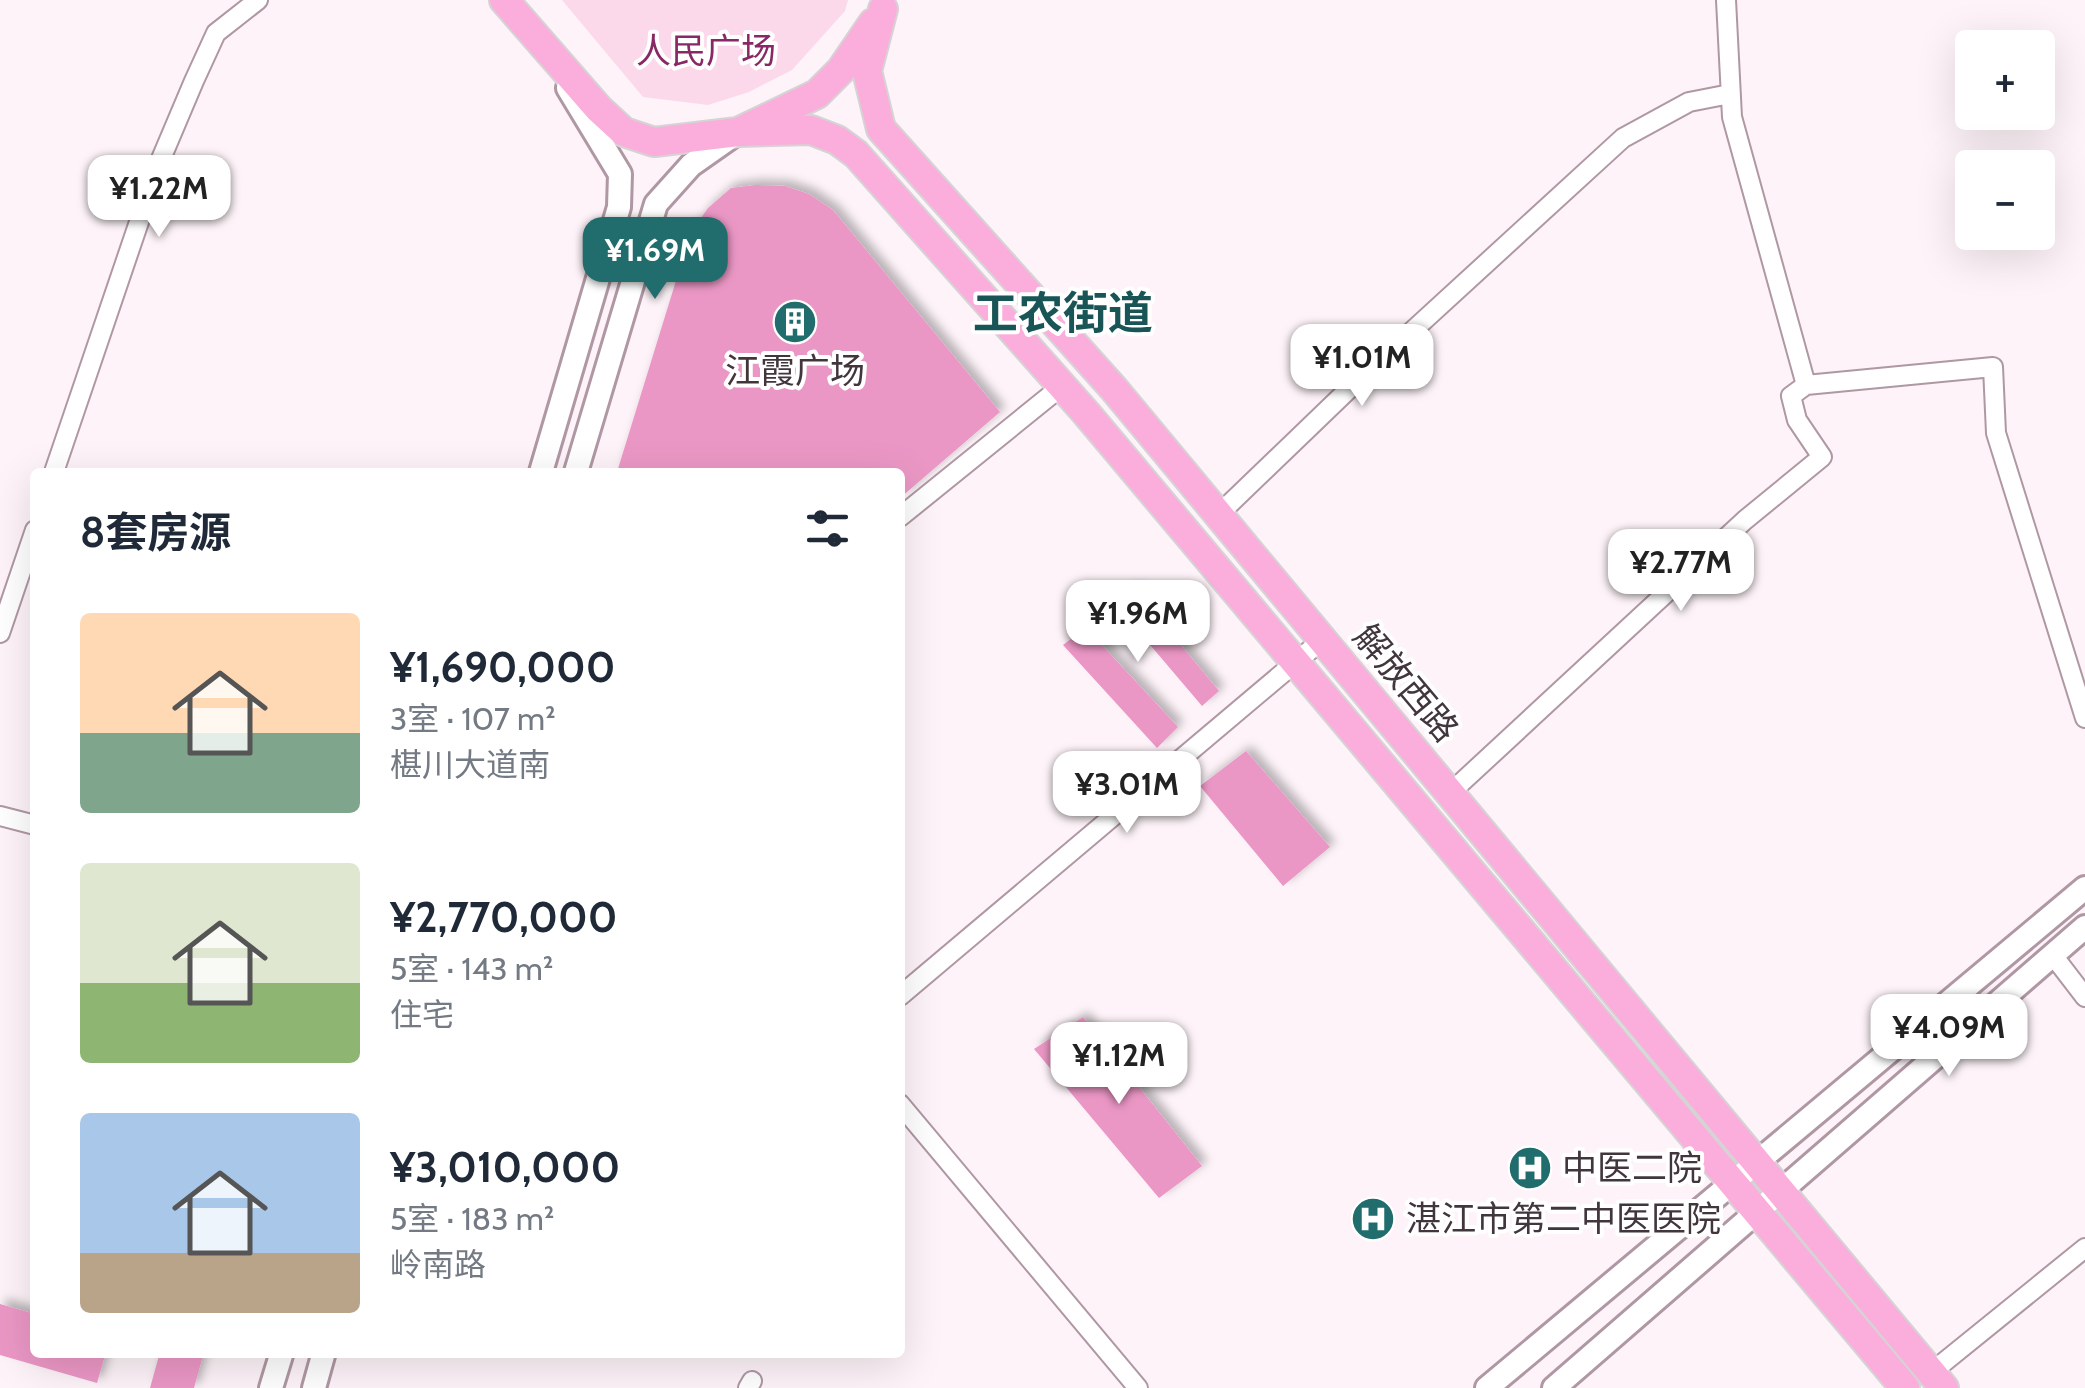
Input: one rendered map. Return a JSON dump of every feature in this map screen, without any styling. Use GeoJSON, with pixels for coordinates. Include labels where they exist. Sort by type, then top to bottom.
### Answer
{"type":"FeatureCollection","features":[{"type":"Feature","properties":{"kind":"main road"},"geometry":{"type":"LineString","coordinates":[[503,0],[624,132],[654,142],[738,132],[816,94],[841,70],[884,3]]}},
{"type":"Feature","properties":{"kind":"main road","name":"解放西路"},"geometry":{"type":"LineString","coordinates":[[884,3],[867,70],[881,129],[1114,390],[1780,1192],[1941,1378]]}},
{"type":"Feature","properties":{"kind":"main road","name":"解放西路"},"geometry":{"type":"LineString","coordinates":[[738,132],[811,130],[837,140],[856,154],[1062,386],[1906,1388]]}},
{"type":"Feature","properties":{"kind":"street"},"geometry":{"type":"LineString","coordinates":[[55,468],[158,166],[194,81],[216,33],[258,0]]}},
{"type":"Feature","properties":{"kind":"street"},"geometry":{"type":"LineString","coordinates":[[503,0],[544,52],[620,174],[619,207],[542,468]]}},
{"type":"Feature","properties":{"kind":"street"},"geometry":{"type":"LineString","coordinates":[[1726,0],[1732,117],[1806,385]]}},
{"type":"Feature","properties":{"kind":"street"},"geometry":{"type":"LineString","coordinates":[[1218,515],[1350,388],[1623,138],[1689,102],[1730,94]]}},
{"type":"Feature","properties":{"kind":"street"},"geometry":{"type":"LineString","coordinates":[[577,468],[656,204],[691,166],[738,132]]}},
{"type":"Feature","properties":{"kind":"street"},"geometry":{"type":"LineString","coordinates":[[1450,794],[1745,520],[1822,458],[1797,420],[1792,396],[1806,385],[1992,367],[1996,433],[2085,718]]}},
{"type":"Feature","properties":{"kind":"street"},"geometry":{"type":"LineString","coordinates":[[905,513],[1062,386]]}},
{"type":"Feature","properties":{"kind":"street"},"geometry":{"type":"LineString","coordinates":[[0,633],[30,545]]}},
{"type":"Feature","properties":{"kind":"street"},"geometry":{"type":"LineString","coordinates":[[905,992],[1322,640]]}},
{"type":"Feature","properties":{"kind":"street"},"geometry":{"type":"LineString","coordinates":[[0,816],[30,823]]}},
{"type":"Feature","properties":{"kind":"street"},"geometry":{"type":"LineString","coordinates":[[1487,1388],[2085,888]]}},
{"type":"Feature","properties":{"kind":"street"},"geometry":{"type":"LineString","coordinates":[[1554,1388],[2085,927]]}},
{"type":"Feature","properties":{"kind":"street"},"geometry":{"type":"LineString","coordinates":[[2052,954],[2085,997]]}},
{"type":"Feature","properties":{"kind":"street"},"geometry":{"type":"LineString","coordinates":[[905,1110],[1138,1388]]}},
{"type":"Feature","properties":{"kind":"street"},"geometry":{"type":"LineString","coordinates":[[1941,1378],[2085,1248]]}},
{"type":"Feature","properties":{"kind":"street"},"geometry":{"type":"LineString","coordinates":[[272,1388],[280,1358]]}},
{"type":"Feature","properties":{"kind":"street"},"geometry":{"type":"LineString","coordinates":[[314,1388],[322,1358]]}},
{"type":"Feature","properties":{"kind":"green space","name":"人民广场"},"geometry":{"type":"Polygon","coordinates":[[[562,0],[848,0],[845,11],[792,70],[749,92],[708,105],[643,97],[562,0]]]}},
{"type":"Feature","properties":{"kind":"building","name":"江霞广场"},"geometry":{"type":"Polygon","coordinates":[[[785,186],[809,194],[833,210],[1000,412],[905,494],[905,468],[618,468],[691,232],[708,208],[731,188],[785,186]]]}},
{"type":"Feature","properties":{"kind":"building"},"geometry":{"type":"Polygon","coordinates":[[[1135,590],[1219,691],[1202,706],[1129,620],[1100,643],[1178,727],[1157,748],[1063,645],[1135,590]]]}},
{"type":"Feature","properties":{"kind":"building"},"geometry":{"type":"Polygon","coordinates":[[[1246,751],[1330,847],[1283,886],[1200,786],[1246,751]]]}},
{"type":"Feature","properties":{"kind":"building"},"geometry":{"type":"Polygon","coordinates":[[[1083,1017],[1202,1166],[1159,1198],[1034,1049],[1083,1017]]]}},
{"type":"Feature","properties":{"kind":"building"},"geometry":{"type":"Polygon","coordinates":[[[0,1304],[30,1313],[30,1358],[104,1358],[97,1383],[0,1355],[0,1304]]]}},
{"type":"Feature","properties":{"kind":"building"},"geometry":{"type":"Polygon","coordinates":[[[158,1358],[202,1358],[194,1388],[150,1388],[158,1358]]]}},
{"type":"Feature","properties":{"kind":"place","name":"江霞广场"},"geometry":{"type":"Point","coordinates":[795,322]}},
{"type":"Feature","properties":{"kind":"place","name":"中医二院"},"geometry":{"type":"Point","coordinates":[1530,1168]}},
{"type":"Feature","properties":{"kind":"place","name":"湛江市第二中医医院"},"geometry":{"type":"Point","coordinates":[1373,1219]}},
{"type":"Feature","properties":{"kind":"district","name":"工农街道"},"geometry":{"type":"Point","coordinates":[1063,313]}}]}
